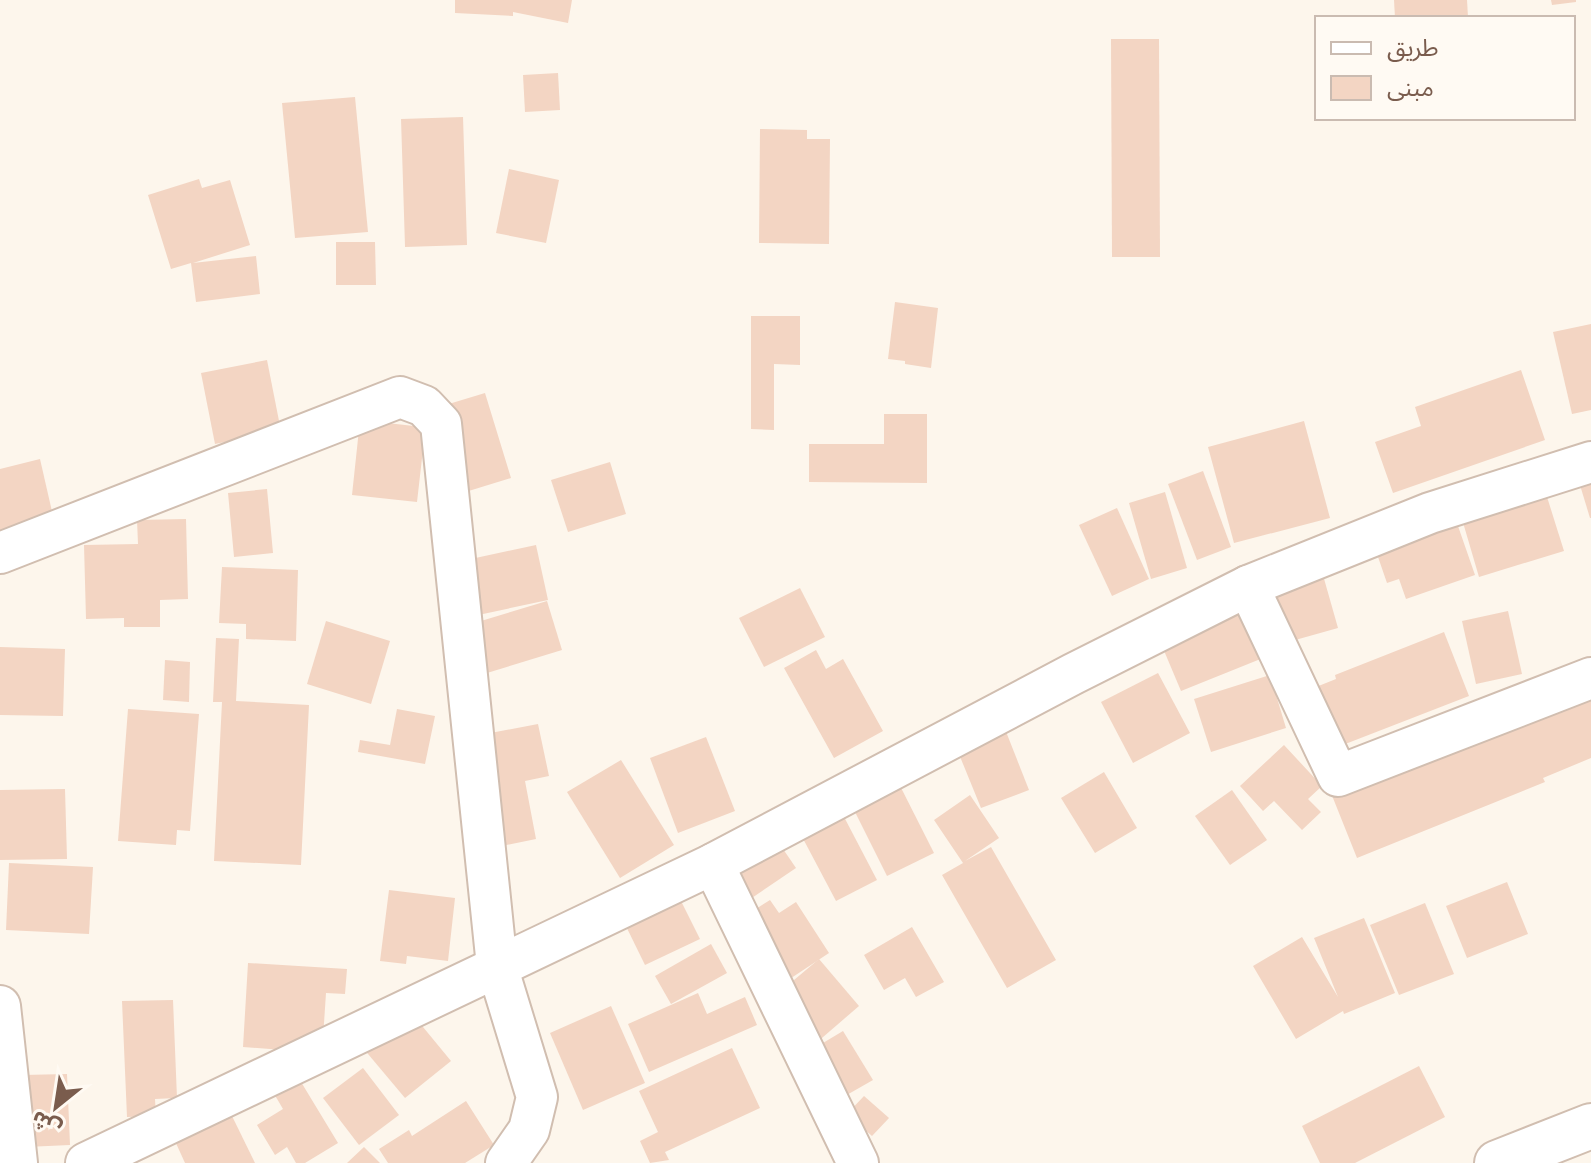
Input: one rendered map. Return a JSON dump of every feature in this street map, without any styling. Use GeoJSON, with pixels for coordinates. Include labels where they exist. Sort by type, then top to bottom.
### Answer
{"type":"FeatureCollection","features":[{"type":"Feature","properties":{"kind":"street"},"geometry":{"type":"LineString","coordinates":[[0,553],[400,397],[424,406],[441,424],[497,966],[537,1097],[529,1130],[506,1163]]}},
{"type":"Feature","properties":{"kind":"street"},"geometry":{"type":"LineString","coordinates":[[86,1163],[713,864],[1073,674],[1248,586],[1430,513],[1591,462]]}},
{"type":"Feature","properties":{"kind":"street"},"geometry":{"type":"LineString","coordinates":[[1248,586],[1338,776],[1591,678]]}},
{"type":"Feature","properties":{"kind":"street"},"geometry":{"type":"LineString","coordinates":[[713,864],[858,1163]]}},
{"type":"Feature","properties":{"kind":"street"},"geometry":{"type":"LineString","coordinates":[[0,1006],[17,1163]]}},
{"type":"Feature","properties":{"kind":"street"},"geometry":{"type":"LineString","coordinates":[[1497,1163],[1591,1126]]}},
{"type":"Feature","properties":{"kind":"building"},"geometry":{"type":"Polygon","coordinates":[[[455,0],[572,0],[568,23],[513,12],[513,16],[455,13],[455,0]]]}},
{"type":"Feature","properties":{"kind":"building"},"geometry":{"type":"Polygon","coordinates":[[[1394,0],[1467,0],[1468,16],[1395,16],[1394,0]]]}},
{"type":"Feature","properties":{"kind":"building"},"geometry":{"type":"Polygon","coordinates":[[[1551,0],[1576,0],[1576,2],[1552,5],[1551,0]]]}},
{"type":"Feature","properties":{"kind":"building"},"geometry":{"type":"Polygon","coordinates":[[[1111,39],[1159,39],[1160,257],[1112,257],[1111,39]]]}},
{"type":"Feature","properties":{"kind":"building"},"geometry":{"type":"Polygon","coordinates":[[[558,73],[560,110],[525,112],[523,75],[558,73]]]}},
{"type":"Feature","properties":{"kind":"building"},"geometry":{"type":"Polygon","coordinates":[[[355,97],[368,232],[295,238],[282,103],[355,97]]]}},
{"type":"Feature","properties":{"kind":"building"},"geometry":{"type":"Polygon","coordinates":[[[463,117],[467,245],[405,247],[401,119],[463,117]]]}},
{"type":"Feature","properties":{"kind":"building"},"geometry":{"type":"Polygon","coordinates":[[[760,129],[807,130],[807,139],[830,139],[829,244],[759,243],[760,129]]]}},
{"type":"Feature","properties":{"kind":"building"},"geometry":{"type":"Polygon","coordinates":[[[509,169],[559,180],[546,243],[496,233],[509,169]]]}},
{"type":"Feature","properties":{"kind":"building"},"geometry":{"type":"Polygon","coordinates":[[[199,179],[202,188],[230,180],[250,245],[193,263],[256,256],[260,294],[196,302],[191,263],[171,269],[148,195],[199,179]]]}},
{"type":"Feature","properties":{"kind":"building"},"geometry":{"type":"Polygon","coordinates":[[[336,242],[375,242],[376,285],[336,285],[336,242]]]}},
{"type":"Feature","properties":{"kind":"building"},"geometry":{"type":"Polygon","coordinates":[[[895,302],[938,308],[931,368],[888,359],[895,302]]]}},
{"type":"Feature","properties":{"kind":"building"},"geometry":{"type":"Polygon","coordinates":[[[751,316],[800,316],[800,365],[774,364],[774,430],[751,429],[751,316]]]}},
{"type":"Feature","properties":{"kind":"building"},"geometry":{"type":"Polygon","coordinates":[[[1591,324],[1591,410],[1572,414],[1553,332],[1591,324]]]}},
{"type":"Feature","properties":{"kind":"building"},"geometry":{"type":"Polygon","coordinates":[[[267,360],[281,431],[215,444],[201,373],[267,360]]]}},
{"type":"Feature","properties":{"kind":"building"},"geometry":{"type":"Polygon","coordinates":[[[1521,370],[1545,440],[1393,493],[1375,442],[1421,426],[1415,407],[1521,370]]]}},
{"type":"Feature","properties":{"kind":"building"},"geometry":{"type":"Polygon","coordinates":[[[485,393],[511,478],[446,498],[425,432],[417,502],[352,495],[360,420],[423,427],[419,413],[485,393]]]}},
{"type":"Feature","properties":{"kind":"building"},"geometry":{"type":"Polygon","coordinates":[[[884,414],[927,414],[927,483],[809,482],[809,444],[884,444],[884,414]]]}},
{"type":"Feature","properties":{"kind":"building"},"geometry":{"type":"Polygon","coordinates":[[[1304,421],[1330,518],[1234,543],[1208,447],[1304,421]]]}},
{"type":"Feature","properties":{"kind":"building"},"geometry":{"type":"Polygon","coordinates":[[[1591,457],[1591,518],[1590,518],[1573,462],[1591,457]]]}},
{"type":"Feature","properties":{"kind":"building"},"geometry":{"type":"Polygon","coordinates":[[[40,459],[56,529],[0,542],[0,469],[40,459]]]}},
{"type":"Feature","properties":{"kind":"building"},"geometry":{"type":"Polygon","coordinates":[[[610,462],[626,514],[568,532],[551,480],[610,462]]]}},
{"type":"Feature","properties":{"kind":"building"},"geometry":{"type":"Polygon","coordinates":[[[1203,471],[1231,547],[1197,560],[1168,484],[1203,471]]]}},
{"type":"Feature","properties":{"kind":"building"},"geometry":{"type":"Polygon","coordinates":[[[1542,481],[1564,551],[1479,577],[1457,502],[1542,481]]]}},
{"type":"Feature","properties":{"kind":"building"},"geometry":{"type":"Polygon","coordinates":[[[267,489],[273,553],[234,557],[228,493],[267,489]]]}},
{"type":"Feature","properties":{"kind":"building"},"geometry":{"type":"Polygon","coordinates":[[[1165,492],[1187,568],[1151,579],[1129,503],[1165,492]]]}},
{"type":"Feature","properties":{"kind":"building"},"geometry":{"type":"Polygon","coordinates":[[[1450,503],[1475,575],[1406,599],[1399,579],[1387,583],[1368,528],[1450,503]]]}},
{"type":"Feature","properties":{"kind":"building"},"geometry":{"type":"Polygon","coordinates":[[[1117,508],[1149,579],[1112,596],[1079,525],[1117,508]]]}},
{"type":"Feature","properties":{"kind":"building"},"geometry":{"type":"Polygon","coordinates":[[[186,519],[188,599],[160,600],[160,627],[124,627],[124,618],[86,619],[84,545],[138,544],[137,520],[186,519]]]}},
{"type":"Feature","properties":{"kind":"building"},"geometry":{"type":"Polygon","coordinates":[[[536,545],[548,600],[469,617],[457,562],[536,545]]]}},
{"type":"Feature","properties":{"kind":"building"},"geometry":{"type":"Polygon","coordinates":[[[1317,554],[1338,628],[1281,644],[1259,571],[1317,554]]]}},
{"type":"Feature","properties":{"kind":"building"},"geometry":{"type":"Polygon","coordinates":[[[222,567],[298,570],[296,641],[246,639],[246,624],[219,623],[222,567]]]}},
{"type":"Feature","properties":{"kind":"building"},"geometry":{"type":"Polygon","coordinates":[[[800,588],[825,637],[764,667],[739,618],[800,588]]]}},
{"type":"Feature","properties":{"kind":"building"},"geometry":{"type":"Polygon","coordinates":[[[1236,594],[1263,658],[1181,691],[1154,627],[1236,594]]]}},
{"type":"Feature","properties":{"kind":"building"},"geometry":{"type":"Polygon","coordinates":[[[547,601],[562,650],[487,673],[471,624],[547,601]]]}},
{"type":"Feature","properties":{"kind":"building"},"geometry":{"type":"Polygon","coordinates":[[[1508,611],[1522,674],[1476,684],[1462,621],[1508,611]]]}},
{"type":"Feature","properties":{"kind":"building"},"geometry":{"type":"Polygon","coordinates":[[[326,621],[390,641],[371,704],[307,684],[326,621]]]}},
{"type":"Feature","properties":{"kind":"building"},"geometry":{"type":"Polygon","coordinates":[[[1444,632],[1469,696],[1335,748],[1311,689],[1336,679],[1335,675],[1444,632]]]}},
{"type":"Feature","properties":{"kind":"building"},"geometry":{"type":"Polygon","coordinates":[[[216,638],[239,639],[236,701],[309,705],[301,865],[214,861],[222,702],[213,702],[216,638]]]}},
{"type":"Feature","properties":{"kind":"building"},"geometry":{"type":"Polygon","coordinates":[[[0,647],[65,649],[63,716],[0,715],[0,647]]]}},
{"type":"Feature","properties":{"kind":"building"},"geometry":{"type":"Polygon","coordinates":[[[816,650],[826,669],[843,659],[883,731],[834,758],[784,668],[816,650]]]}},
{"type":"Feature","properties":{"kind":"building"},"geometry":{"type":"Polygon","coordinates":[[[165,660],[190,662],[189,702],[163,700],[165,660]]]}},
{"type":"Feature","properties":{"kind":"building"},"geometry":{"type":"Polygon","coordinates":[[[1158,673],[1190,733],[1133,763],[1101,702],[1158,673]]]}},
{"type":"Feature","properties":{"kind":"building"},"geometry":{"type":"Polygon","coordinates":[[[1270,675],[1286,728],[1211,752],[1194,699],[1270,675]]]}},
{"type":"Feature","properties":{"kind":"building"},"geometry":{"type":"Polygon","coordinates":[[[1591,679],[1591,758],[1543,778],[1545,782],[1357,858],[1325,778],[1591,679]]]}},
{"type":"Feature","properties":{"kind":"building"},"geometry":{"type":"Polygon","coordinates":[[[128,709],[199,714],[190,831],[177,830],[176,845],[118,841],[128,709]]]}},
{"type":"Feature","properties":{"kind":"building"},"geometry":{"type":"Polygon","coordinates":[[[397,709],[435,716],[425,764],[358,752],[360,740],[390,745],[397,709]]]}},
{"type":"Feature","properties":{"kind":"building"},"geometry":{"type":"Polygon","coordinates":[[[1001,719],[1029,790],[981,808],[952,737],[1001,719]]]}},
{"type":"Feature","properties":{"kind":"building"},"geometry":{"type":"Polygon","coordinates":[[[538,724],[549,776],[525,781],[536,839],[482,850],[459,739],[538,724]]]}},
{"type":"Feature","properties":{"kind":"building"},"geometry":{"type":"Polygon","coordinates":[[[706,737],[735,811],[678,833],[650,758],[706,737]]]}},
{"type":"Feature","properties":{"kind":"building"},"geometry":{"type":"Polygon","coordinates":[[[1284,745],[1322,786],[1308,799],[1321,812],[1302,830],[1274,801],[1263,811],[1240,786],[1284,745]]]}},
{"type":"Feature","properties":{"kind":"building"},"geometry":{"type":"Polygon","coordinates":[[[621,760],[674,845],[620,878],[567,792],[621,760]]]}},
{"type":"Feature","properties":{"kind":"building"},"geometry":{"type":"Polygon","coordinates":[[[889,764],[934,853],[887,876],[843,788],[889,764]]]}},
{"type":"Feature","properties":{"kind":"building"},"geometry":{"type":"Polygon","coordinates":[[[1104,772],[1137,828],[1095,853],[1061,798],[1104,772]]]}},
{"type":"Feature","properties":{"kind":"building"},"geometry":{"type":"Polygon","coordinates":[[[65,789],[67,859],[0,860],[0,790],[65,789]]]}},
{"type":"Feature","properties":{"kind":"building"},"geometry":{"type":"Polygon","coordinates":[[[1232,790],[1267,840],[1230,865],[1195,816],[1232,790]]]}},
{"type":"Feature","properties":{"kind":"building"},"geometry":{"type":"Polygon","coordinates":[[[831,792],[877,880],[836,901],[790,814],[831,792]]]}},
{"type":"Feature","properties":{"kind":"building"},"geometry":{"type":"Polygon","coordinates":[[[970,795],[999,838],[965,861],[991,847],[1056,960],[1007,988],[942,875],[963,863],[934,820],[970,795]]]}},
{"type":"Feature","properties":{"kind":"building"},"geometry":{"type":"Polygon","coordinates":[[[766,824],[796,868],[737,908],[707,864],[766,824]]]}},
{"type":"Feature","properties":{"kind":"building"},"geometry":{"type":"Polygon","coordinates":[[[9,863],[93,867],[89,934],[6,930],[9,863]]]}},
{"type":"Feature","properties":{"kind":"building"},"geometry":{"type":"Polygon","coordinates":[[[1507,882],[1528,934],[1467,958],[1446,906],[1507,882]]]}},
{"type":"Feature","properties":{"kind":"building"},"geometry":{"type":"Polygon","coordinates":[[[675,889],[700,939],[645,965],[620,914],[675,889]]]}},
{"type":"Feature","properties":{"kind":"building"},"geometry":{"type":"Polygon","coordinates":[[[389,890],[455,898],[448,961],[407,956],[406,964],[380,961],[389,890]]]}},
{"type":"Feature","properties":{"kind":"building"},"geometry":{"type":"Polygon","coordinates":[[[770,900],[779,913],[796,902],[829,953],[764,996],[734,923],[770,900]]]}},
{"type":"Feature","properties":{"kind":"building"},"geometry":{"type":"Polygon","coordinates":[[[1425,903],[1454,974],[1399,995],[1370,925],[1425,903]]]}},
{"type":"Feature","properties":{"kind":"building"},"geometry":{"type":"Polygon","coordinates":[[[1364,918],[1395,993],[1344,1014],[1343,1011],[1296,1039],[1253,966],[1302,937],[1338,997],[1314,938],[1364,918]]]}},
{"type":"Feature","properties":{"kind":"building"},"geometry":{"type":"Polygon","coordinates":[[[912,927],[944,982],[916,997],[905,978],[884,990],[864,955],[912,927]]]}},
{"type":"Feature","properties":{"kind":"building"},"geometry":{"type":"Polygon","coordinates":[[[711,944],[727,973],[671,1004],[655,976],[711,944]]]}},
{"type":"Feature","properties":{"kind":"building"},"geometry":{"type":"Polygon","coordinates":[[[819,959],[859,1006],[808,1050],[768,1002],[819,959]]]}},
{"type":"Feature","properties":{"kind":"building"},"geometry":{"type":"Polygon","coordinates":[[[248,963],[347,969],[345,994],[326,993],[322,1053],[243,1047],[248,963]]]}},
{"type":"Feature","properties":{"kind":"building"},"geometry":{"type":"Polygon","coordinates":[[[698,993],[707,1014],[745,997],[757,1025],[649,1072],[628,1024],[698,993]]]}},
{"type":"Feature","properties":{"kind":"building"},"geometry":{"type":"Polygon","coordinates":[[[173,1000],[177,1098],[155,1099],[156,1116],[127,1117],[122,1001],[173,1000]]]}},
{"type":"Feature","properties":{"kind":"building"},"geometry":{"type":"Polygon","coordinates":[[[611,1006],[645,1083],[583,1110],[550,1033],[611,1006]]]}},
{"type":"Feature","properties":{"kind":"building"},"geometry":{"type":"Polygon","coordinates":[[[409,1010],[451,1061],[405,1098],[363,1048],[409,1010]]]}},
{"type":"Feature","properties":{"kind":"building"},"geometry":{"type":"Polygon","coordinates":[[[843,1031],[873,1080],[831,1104],[803,1055],[843,1031]]]}},
{"type":"Feature","properties":{"kind":"building"},"geometry":{"type":"Polygon","coordinates":[[[732,1048],[760,1108],[665,1152],[669,1160],[650,1163],[640,1141],[658,1132],[639,1091],[732,1048]]]}},
{"type":"Feature","properties":{"kind":"building"},"geometry":{"type":"Polygon","coordinates":[[[1419,1066],[1445,1117],[1355,1163],[1320,1163],[1302,1126],[1419,1066]]]}},
{"type":"Feature","properties":{"kind":"building"},"geometry":{"type":"Polygon","coordinates":[[[363,1068],[399,1115],[359,1145],[323,1098],[363,1068]]]}},
{"type":"Feature","properties":{"kind":"building"},"geometry":{"type":"Polygon","coordinates":[[[67,1074],[70,1145],[26,1147],[23,1075],[67,1074]]]}},
{"type":"Feature","properties":{"kind":"building"},"geometry":{"type":"Polygon","coordinates":[[[298,1077],[338,1143],[305,1163],[296,1163],[287,1147],[275,1155],[257,1125],[283,1109],[273,1092],[298,1077]]]}},
{"type":"Feature","properties":{"kind":"building"},"geometry":{"type":"Polygon","coordinates":[[[864,1096],[889,1118],[872,1136],[847,1114],[864,1096]]]}},
{"type":"Feature","properties":{"kind":"building"},"geometry":{"type":"Polygon","coordinates":[[[466,1101],[494,1145],[465,1163],[388,1163],[379,1149],[409,1130],[412,1136],[466,1101]]]}},
{"type":"Feature","properties":{"kind":"building"},"geometry":{"type":"Polygon","coordinates":[[[232,1116],[255,1163],[185,1163],[175,1141],[232,1116]]]}},
{"type":"Feature","properties":{"kind":"building"},"geometry":{"type":"Polygon","coordinates":[[[364,1147],[380,1163],[347,1163],[364,1147]]]}}]}
